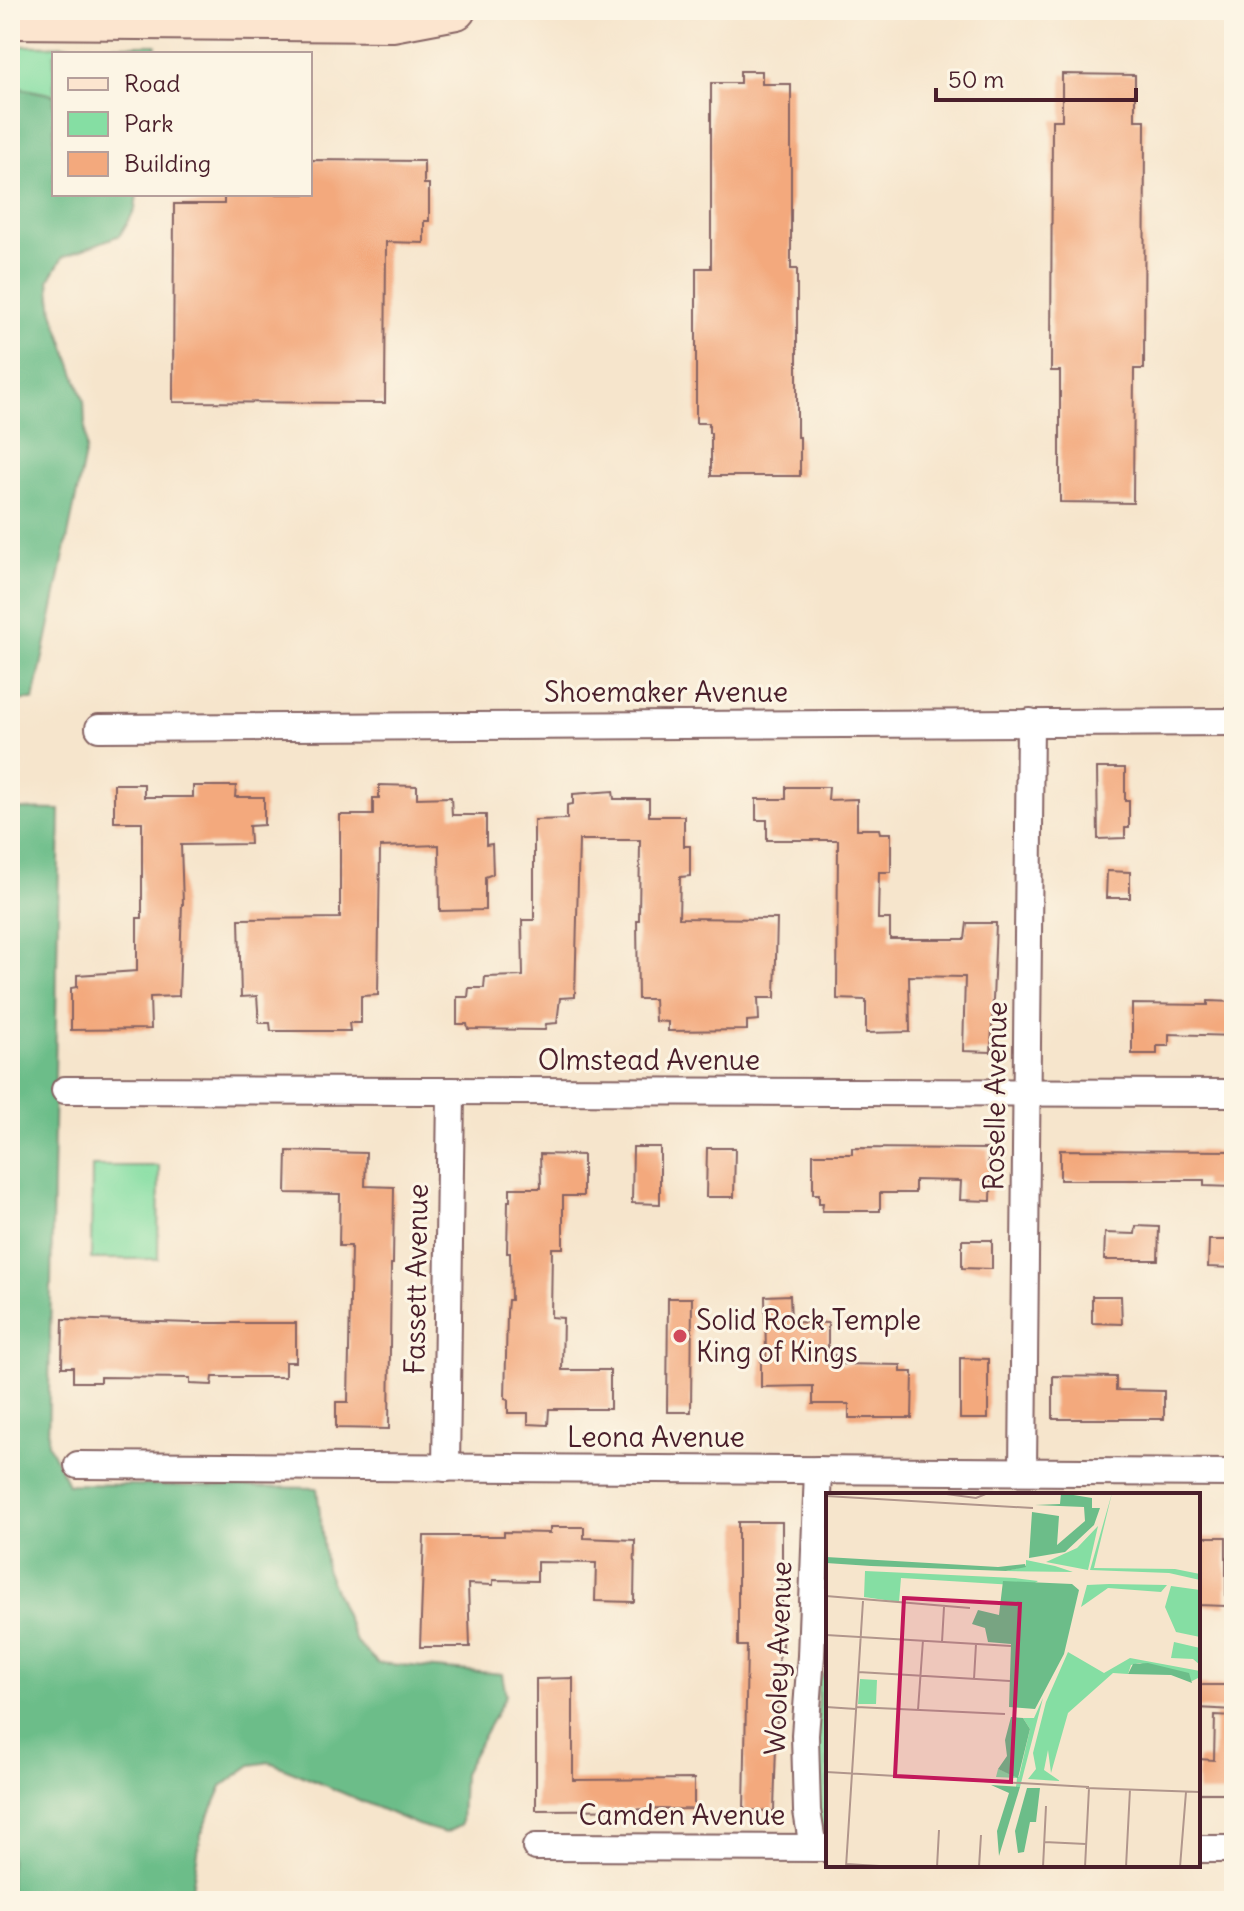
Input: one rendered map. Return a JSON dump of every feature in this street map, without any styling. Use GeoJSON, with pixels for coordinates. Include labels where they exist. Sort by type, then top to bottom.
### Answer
{"type":"FeatureCollection","features":[{"type":"Feature","properties":{"kind":"main road"},"geometry":{"type":"LineString","coordinates":[[10,19],[392,22],[456,10]]}},
{"type":"Feature","properties":{"kind":"street","name":"Roselle Avenue"},"geometry":{"type":"LineString","coordinates":[[1023,1471],[1030,722]]}},
{"type":"Feature","properties":{"kind":"street","name":"Shoemaker Avenue"},"geometry":{"type":"LineString","coordinates":[[99,728],[1234,722]]}},
{"type":"Feature","properties":{"kind":"street","name":"Olmstead Avenue"},"geometry":{"type":"LineString","coordinates":[[65,1090],[1234,1093]]}},
{"type":"Feature","properties":{"kind":"street","name":"Fassett Avenue"},"geometry":{"type":"LineString","coordinates":[[446,1468],[451,1091]]}},
{"type":"Feature","properties":{"kind":"street","name":"Leona Avenue"},"geometry":{"type":"LineString","coordinates":[[78,1465],[1234,1473]]}},
{"type":"Feature","properties":{"kind":"street","name":"Wooley Avenue"},"geometry":{"type":"LineString","coordinates":[[818,1470],[805,1735],[807,1811],[821,1848]]}},
{"type":"Feature","properties":{"kind":"street","name":"Camden Avenue"},"geometry":{"type":"LineString","coordinates":[[536,1847],[821,1848]]}},
{"type":"Feature","properties":{"kind":"street"},"geometry":{"type":"LineString","coordinates":[[1200,1849],[1234,1849]]}},
{"type":"Feature","properties":{"kind":"green space"},"geometry":{"type":"Polygon","coordinates":[[[156,45],[154,52],[52,52],[52,95],[10,86],[10,46],[156,45]]]}},
{"type":"Feature","properties":{"kind":"green space"},"geometry":{"type":"Polygon","coordinates":[[[10,86],[52,95],[52,196],[137,196],[135,210],[120,235],[63,257],[49,280],[53,312],[84,401],[86,449],[34,700],[10,700],[10,86]]]}},
{"type":"Feature","properties":{"kind":"green space"},"geometry":{"type":"Polygon","coordinates":[[[10,809],[60,810],[48,1444],[68,1484],[317,1488],[326,1569],[356,1642],[378,1663],[502,1674],[506,1695],[463,1773],[461,1825],[445,1833],[418,1825],[270,1762],[251,1765],[222,1786],[201,1834],[192,1901],[10,1901],[10,809]]]}},
{"type":"Feature","properties":{"kind":"green space"},"geometry":{"type":"Polygon","coordinates":[[[92,1166],[159,1166],[158,1259],[91,1259],[92,1166]]]}},
{"type":"Feature","properties":{"kind":"green space"},"geometry":{"type":"Polygon","coordinates":[[[826,1670],[826,1834],[817,1834],[818,1680],[826,1670]]]}},
{"type":"Feature","properties":{"kind":"building"},"geometry":{"type":"Polygon","coordinates":[[[740,71],[762,71],[762,84],[791,84],[791,269],[797,269],[797,437],[800,437],[800,476],[711,476],[709,423],[696,423],[696,268],[711,268],[711,83],[740,83],[740,71]]]}},
{"type":"Feature","properties":{"kind":"building"},"geometry":{"type":"Polygon","coordinates":[[[1062,74],[1135,75],[1135,120],[1145,120],[1144,369],[1134,369],[1133,503],[1060,502],[1060,371],[1051,371],[1052,120],[1062,120],[1062,74]]]}},
{"type":"Feature","properties":{"kind":"building"},"geometry":{"type":"Polygon","coordinates":[[[312,160],[424,161],[424,184],[429,184],[429,221],[424,221],[424,243],[386,242],[385,403],[173,402],[174,204],[224,204],[224,196],[312,196],[312,160]]]}},
{"type":"Feature","properties":{"kind":"building"},"geometry":{"type":"Polygon","coordinates":[[[1097,768],[1125,768],[1129,828],[1125,828],[1125,838],[1098,839],[1097,768]]]}},
{"type":"Feature","properties":{"kind":"building"},"geometry":{"type":"Polygon","coordinates":[[[114,784],[144,784],[144,797],[193,797],[193,786],[236,786],[235,797],[264,797],[264,825],[249,826],[250,844],[181,845],[183,904],[179,996],[150,997],[151,1029],[71,1030],[71,988],[77,987],[77,975],[137,971],[137,918],[142,918],[142,822],[114,822],[114,784]]]}},
{"type":"Feature","properties":{"kind":"building"},"geometry":{"type":"Polygon","coordinates":[[[379,785],[417,786],[417,798],[451,797],[452,815],[486,815],[486,845],[492,844],[493,874],[485,877],[485,910],[440,911],[439,845],[380,847],[378,995],[361,996],[361,1023],[349,1023],[350,1031],[271,1031],[270,1023],[259,1023],[257,996],[241,997],[239,919],[340,918],[340,815],[373,815],[373,798],[379,798],[379,785]]]}},
{"type":"Feature","properties":{"kind":"building"},"geometry":{"type":"Polygon","coordinates":[[[786,787],[829,787],[828,800],[857,799],[857,829],[879,829],[880,833],[891,833],[891,872],[879,872],[878,919],[890,919],[890,939],[965,939],[967,923],[996,923],[991,1052],[963,1051],[965,977],[909,976],[910,1032],[866,1033],[866,1000],[837,999],[838,840],[767,840],[767,820],[756,820],[756,799],[786,799],[786,787]]]}},
{"type":"Feature","properties":{"kind":"building"},"geometry":{"type":"Polygon","coordinates":[[[613,791],[614,799],[649,799],[649,816],[684,816],[684,846],[690,846],[690,876],[680,877],[679,918],[777,919],[775,998],[758,998],[759,1020],[747,1021],[747,1030],[668,1031],[668,1022],[655,1021],[654,999],[638,999],[640,840],[579,840],[575,997],[560,998],[557,1023],[546,1024],[545,1030],[468,1029],[467,1024],[457,1024],[457,997],[468,997],[469,988],[484,988],[485,977],[523,976],[522,920],[534,920],[534,820],[567,819],[567,805],[573,804],[573,794],[613,791]]]}},
{"type":"Feature","properties":{"kind":"building"},"geometry":{"type":"Polygon","coordinates":[[[1107,871],[1130,872],[1130,898],[1106,898],[1107,871]]]}},
{"type":"Feature","properties":{"kind":"building"},"geometry":{"type":"Polygon","coordinates":[[[1208,1001],[1234,1002],[1234,1036],[1169,1034],[1169,1046],[1157,1046],[1157,1054],[1132,1054],[1132,1004],[1208,1005],[1208,1001]]]}},
{"type":"Feature","properties":{"kind":"building"},"geometry":{"type":"Polygon","coordinates":[[[633,1147],[660,1147],[660,1204],[632,1203],[633,1147]]]}},
{"type":"Feature","properties":{"kind":"building"},"geometry":{"type":"Polygon","coordinates":[[[707,1148],[735,1148],[734,1197],[706,1197],[707,1148]]]}},
{"type":"Feature","properties":{"kind":"building"},"geometry":{"type":"Polygon","coordinates":[[[852,1148],[988,1149],[988,1165],[992,1164],[991,1201],[960,1200],[961,1181],[915,1180],[915,1193],[880,1193],[880,1211],[822,1211],[819,1194],[813,1194],[813,1154],[852,1154],[852,1148]]]}},
{"type":"Feature","properties":{"kind":"building"},"geometry":{"type":"Polygon","coordinates":[[[1060,1150],[1234,1151],[1234,1187],[1204,1186],[1204,1180],[1060,1180],[1060,1150]]]}},
{"type":"Feature","properties":{"kind":"building"},"geometry":{"type":"Polygon","coordinates":[[[287,1151],[366,1153],[365,1186],[394,1187],[389,1429],[336,1428],[336,1402],[348,1402],[351,1246],[339,1246],[340,1194],[286,1193],[287,1151]]]}},
{"type":"Feature","properties":{"kind":"building"},"geometry":{"type":"Polygon","coordinates":[[[540,1154],[583,1155],[583,1196],[563,1196],[563,1248],[552,1248],[551,1317],[563,1318],[562,1370],[610,1370],[610,1409],[549,1409],[548,1425],[528,1424],[528,1413],[508,1413],[508,1400],[505,1399],[507,1313],[508,1300],[511,1300],[510,1253],[507,1253],[508,1201],[510,1188],[541,1188],[540,1154]]]}},
{"type":"Feature","properties":{"kind":"building"},"geometry":{"type":"Polygon","coordinates":[[[1136,1226],[1159,1227],[1158,1260],[1104,1260],[1105,1233],[1135,1234],[1136,1226]]]}},
{"type":"Feature","properties":{"kind":"building"},"geometry":{"type":"Polygon","coordinates":[[[962,1240],[992,1240],[992,1269],[962,1268],[962,1240]]]}},
{"type":"Feature","properties":{"kind":"building"},"geometry":{"type":"Polygon","coordinates":[[[1209,1240],[1234,1240],[1234,1268],[1208,1267],[1209,1240]]]}},
{"type":"Feature","properties":{"kind":"building"},"geometry":{"type":"Polygon","coordinates":[[[790,1295],[791,1322],[828,1323],[828,1355],[839,1355],[839,1364],[901,1365],[901,1372],[913,1372],[912,1418],[849,1418],[849,1404],[813,1404],[813,1386],[761,1387],[761,1358],[766,1358],[765,1296],[790,1295]]]}},
{"type":"Feature","properties":{"kind":"building"},"geometry":{"type":"Polygon","coordinates":[[[1092,1296],[1121,1296],[1122,1324],[1092,1323],[1092,1296]]]}},
{"type":"Feature","properties":{"kind":"building","name":"Solid Rock Temple King of Kings"},"geometry":{"type":"Polygon","coordinates":[[[668,1298],[692,1298],[691,1412],[667,1412],[668,1298]]]}},
{"type":"Feature","properties":{"kind":"building"},"geometry":{"type":"Polygon","coordinates":[[[63,1319],[296,1323],[296,1362],[285,1362],[285,1377],[213,1377],[212,1385],[190,1384],[190,1378],[100,1377],[100,1382],[73,1382],[73,1367],[62,1367],[63,1319]]]}},
{"type":"Feature","properties":{"kind":"building"},"geometry":{"type":"Polygon","coordinates":[[[960,1358],[988,1359],[988,1419],[960,1419],[960,1358]]]}},
{"type":"Feature","properties":{"kind":"building"},"geometry":{"type":"Polygon","coordinates":[[[1053,1376],[1116,1377],[1116,1390],[1164,1391],[1164,1419],[1053,1419],[1053,1376]]]}},
{"type":"Feature","properties":{"kind":"building"},"geometry":{"type":"Polygon","coordinates":[[[738,1522],[782,1522],[782,1646],[779,1646],[774,1811],[744,1810],[747,1646],[738,1646],[738,1522]]]}},
{"type":"Feature","properties":{"kind":"building"},"geometry":{"type":"Polygon","coordinates":[[[550,1527],[584,1527],[584,1538],[635,1540],[634,1602],[595,1601],[596,1563],[537,1562],[537,1581],[493,1580],[493,1585],[468,1584],[470,1647],[420,1647],[424,1536],[550,1533],[550,1527]]]}},
{"type":"Feature","properties":{"kind":"building"},"geometry":{"type":"Polygon","coordinates":[[[1200,1537],[1226,1537],[1226,1606],[1200,1605],[1200,1537]]]}},
{"type":"Feature","properties":{"kind":"building"},"geometry":{"type":"Polygon","coordinates":[[[573,1678],[573,1780],[694,1779],[694,1809],[536,1810],[536,1679],[573,1678]]]}},
{"type":"Feature","properties":{"kind":"building"},"geometry":{"type":"Polygon","coordinates":[[[1200,1685],[1234,1685],[1234,1710],[1200,1708],[1200,1685]]]}},
{"type":"Feature","properties":{"kind":"building"},"geometry":{"type":"Polygon","coordinates":[[[1215,1715],[1234,1716],[1234,1793],[1200,1793],[1200,1759],[1214,1760],[1215,1715]]]}},
{"type":"Feature","properties":{"kind":"place","name":"Solid Rock Temple King of Kings"},"geometry":{"type":"Point","coordinates":[680,1336]}}]}
